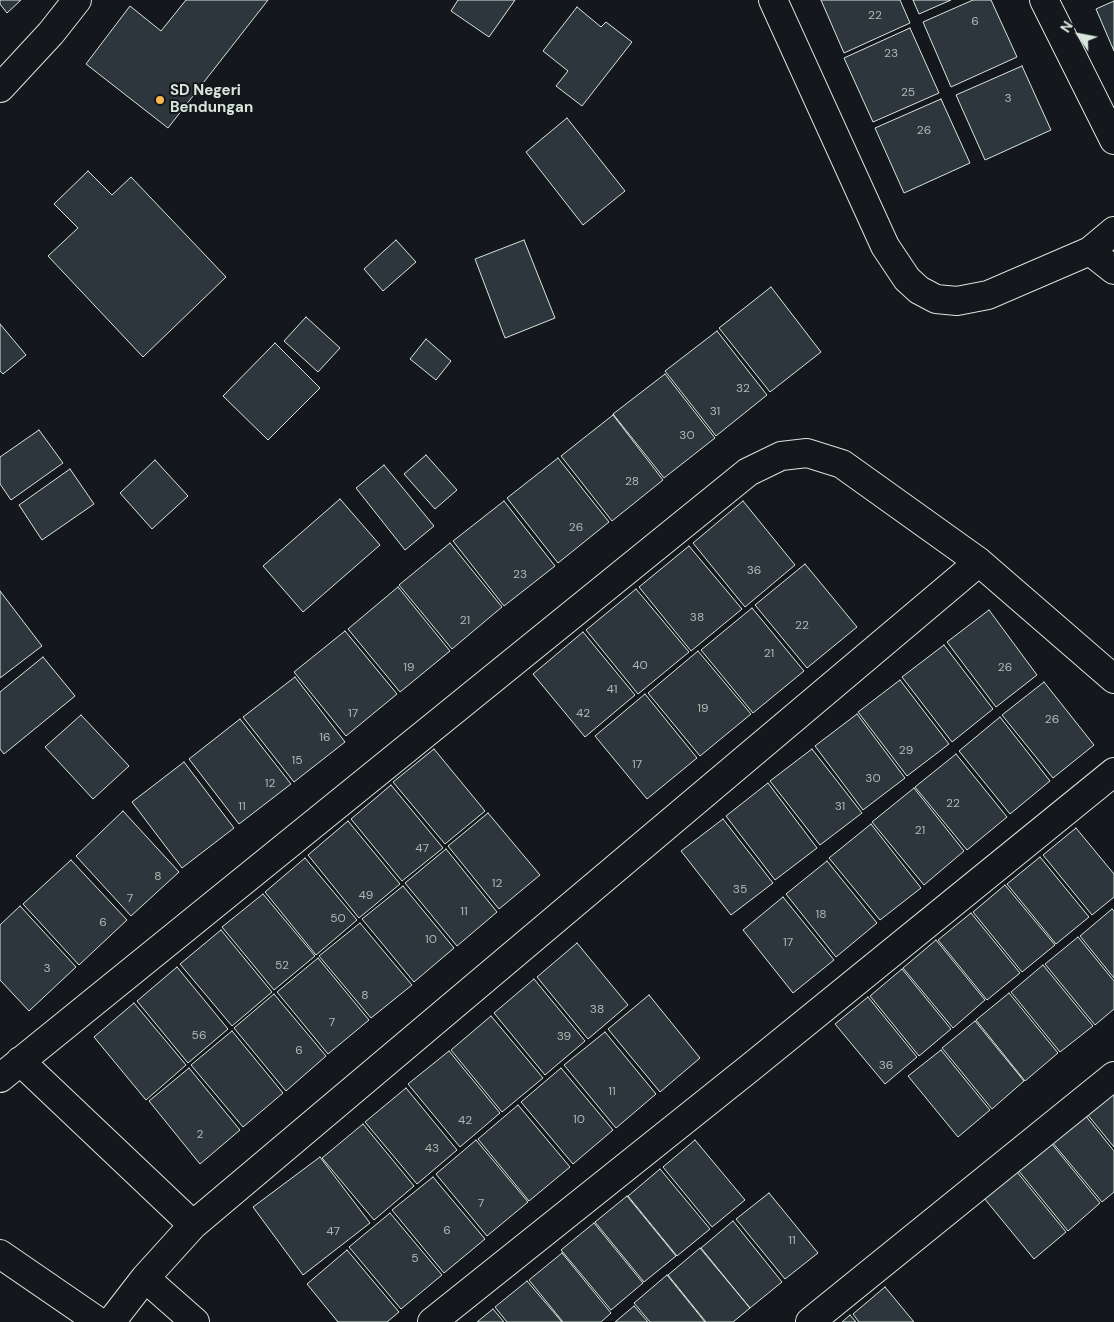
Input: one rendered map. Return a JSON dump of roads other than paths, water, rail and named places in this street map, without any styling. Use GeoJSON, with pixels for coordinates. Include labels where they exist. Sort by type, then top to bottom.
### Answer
{"type":"FeatureCollection","features":[{"type":"Feature","properties":{"kind":"street"},"geometry":{"type":"LineString","coordinates":[[0,88],[51,34],[77,0]]}},
{"type":"Feature","properties":{"kind":"street"},"geometry":{"type":"LineString","coordinates":[[773,0],[885,246],[908,279],[919,290],[936,299],[957,301],[988,295],[1090,251],[1114,231]]}},
{"type":"Feature","properties":{"kind":"street"},"geometry":{"type":"LineString","coordinates":[[1044,0],[1114,140]]}},
{"type":"Feature","properties":{"kind":"street"},"geometry":{"type":"LineString","coordinates":[[1090,251],[1114,270]]}},
{"type":"Feature","properties":{"kind":"street"},"geometry":{"type":"LineString","coordinates":[[193,1225],[10,1070],[748,472],[781,456],[807,453],[842,464],[979,562],[1114,679]]}},
{"type":"Feature","properties":{"kind":"street"},"geometry":{"type":"LineString","coordinates":[[111,1322],[145,1278],[193,1225],[979,562]]}},
{"type":"Feature","properties":{"kind":"street"},"geometry":{"type":"LineString","coordinates":[[432,1322],[751,1067],[1114,772]]}},
{"type":"Feature","properties":{"kind":"street"},"geometry":{"type":"LineString","coordinates":[[810,1322],[1114,1076]]}},
{"type":"Feature","properties":{"kind":"street"},"geometry":{"type":"LineString","coordinates":[[0,1254],[99,1322]]}},
{"type":"Feature","properties":{"kind":"street"},"geometry":{"type":"LineString","coordinates":[[145,1278],[195,1322]]}},
{"type":"Feature","properties":{"kind":"place","name":"SD Negeri Bendungan"},"geometry":{"type":"Point","coordinates":[160,100]}}]}
